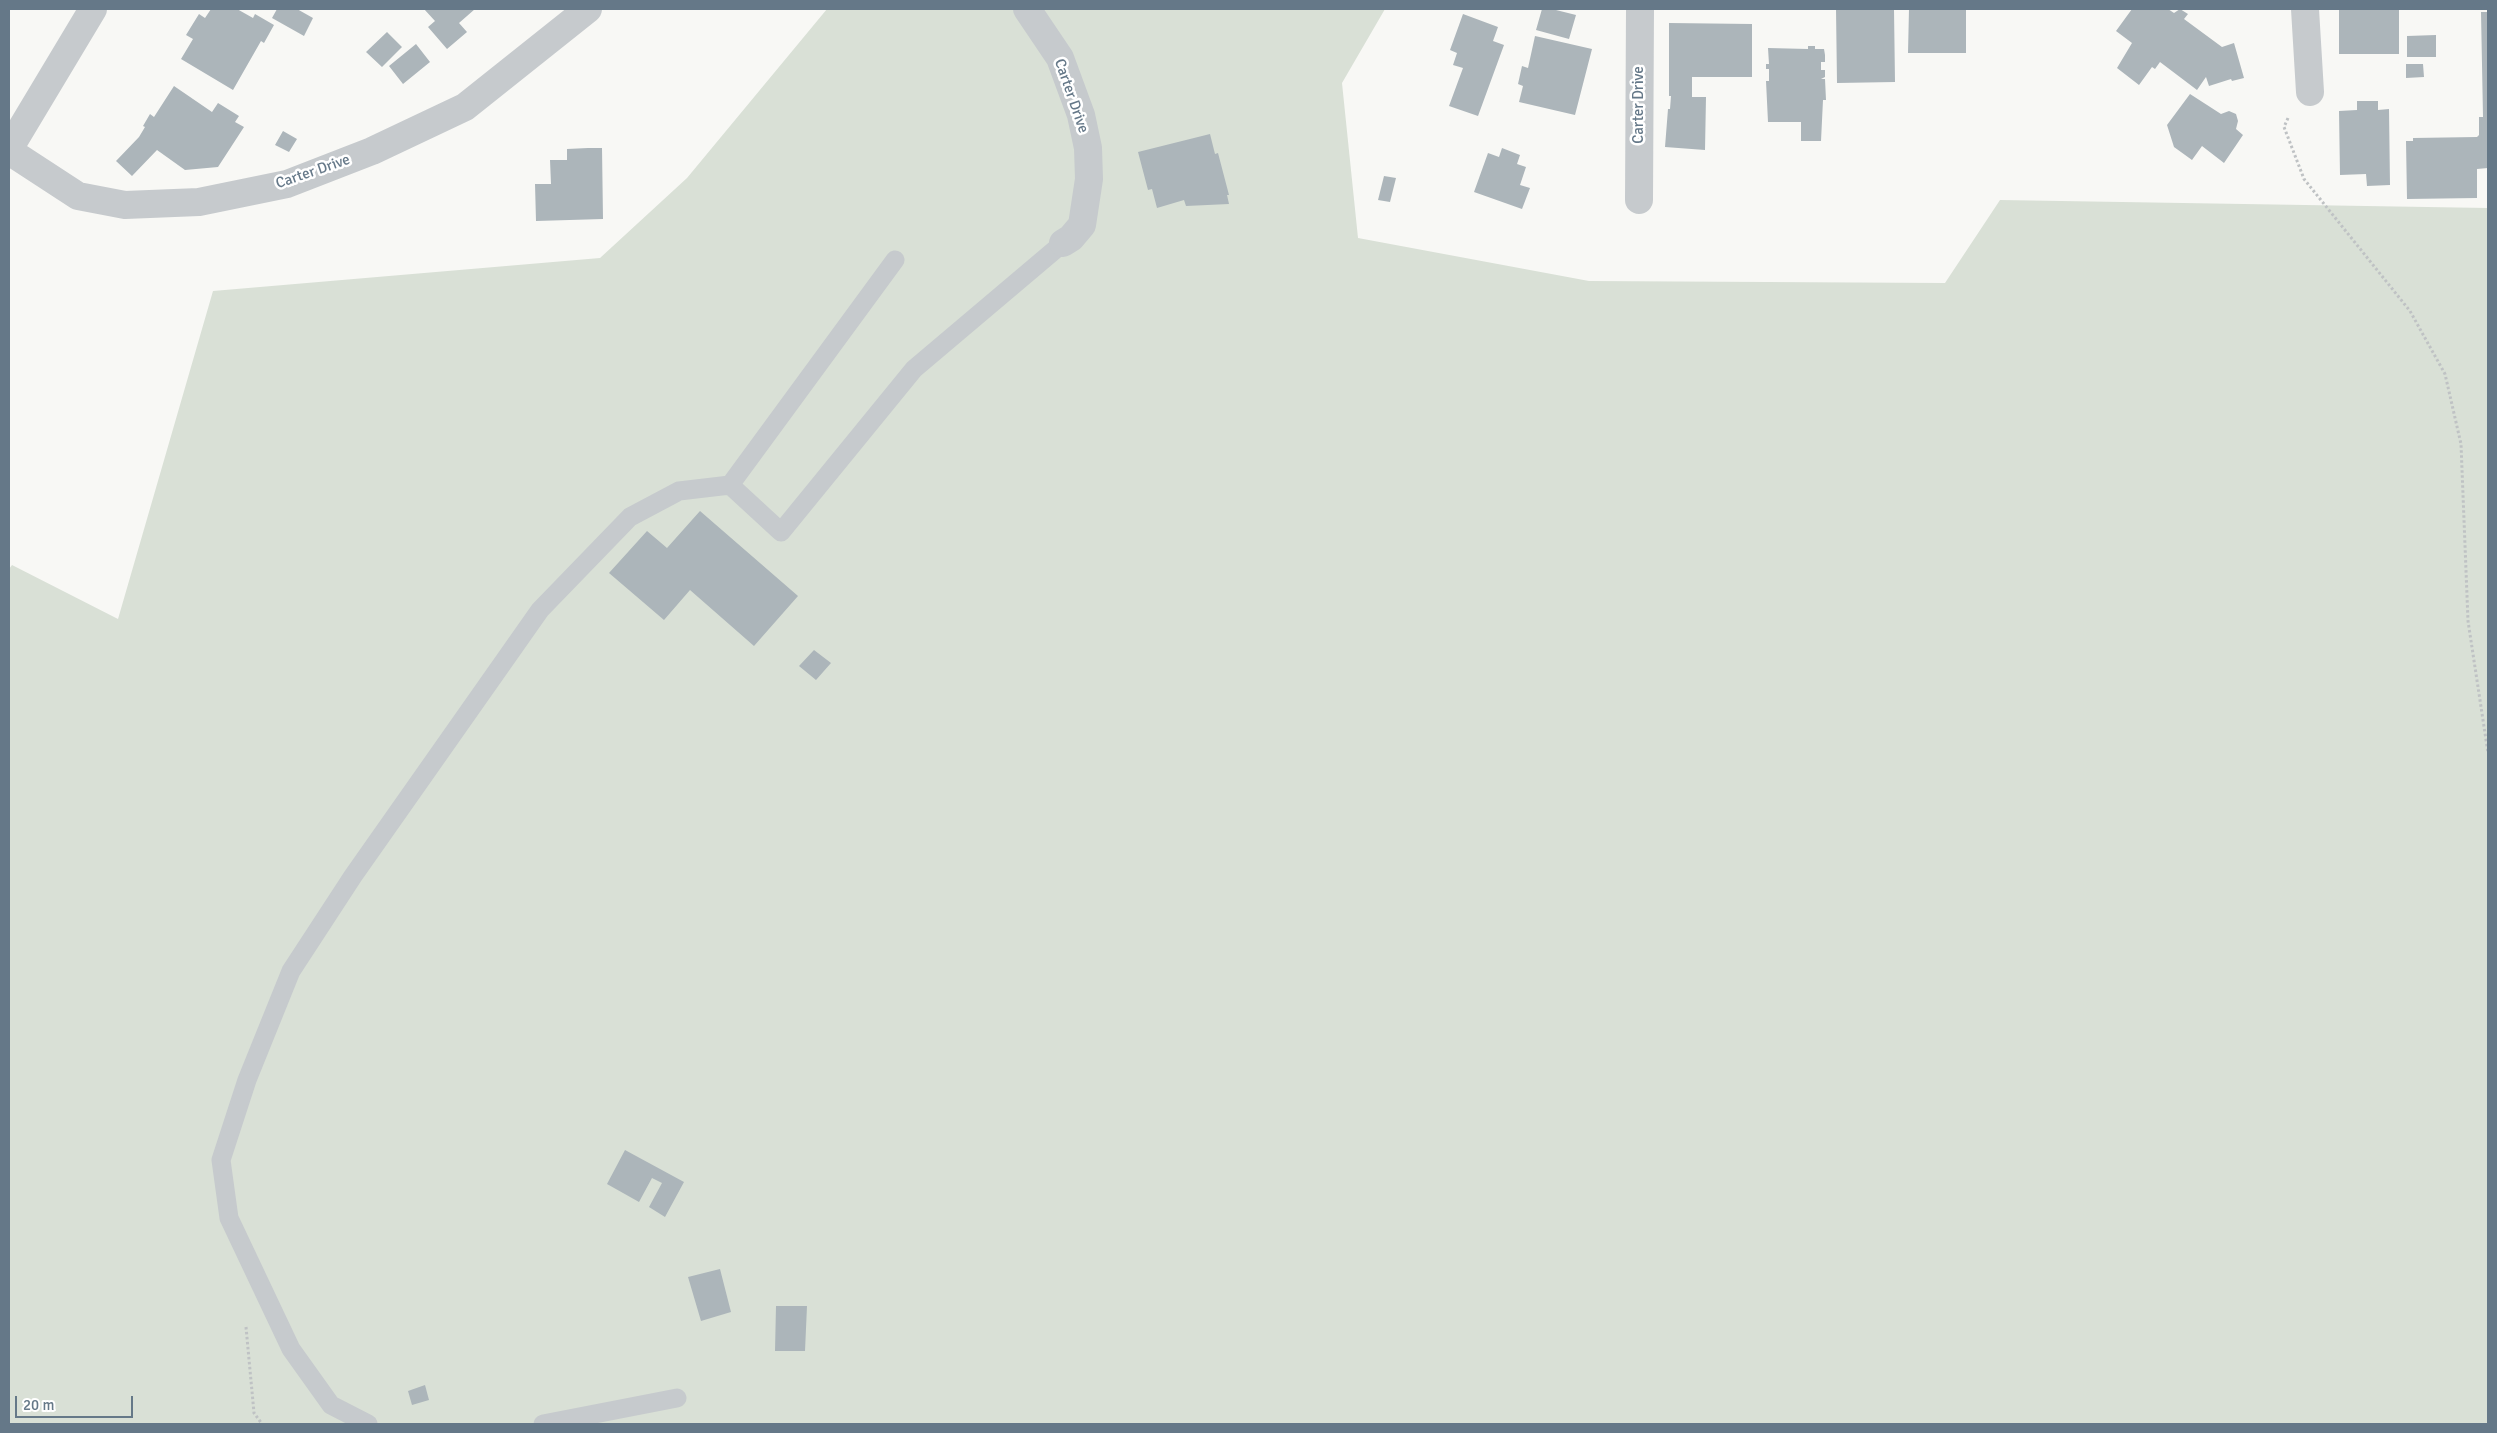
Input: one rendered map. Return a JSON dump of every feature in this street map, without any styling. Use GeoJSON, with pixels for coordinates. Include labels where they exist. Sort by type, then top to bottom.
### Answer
{"type":"FeatureCollection","features":[{"type":"Feature","properties":{"kind":"street"},"geometry":{"type":"LineString","coordinates":[[9,150],[93,9]]}},
{"type":"Feature","properties":{"kind":"street","name":"Carter Drive"},"geometry":{"type":"LineString","coordinates":[[9,150],[78,196],[125,205],[200,202],[287,184],[372,151],[465,107],[588,9]]}},
{"type":"Feature","properties":{"kind":"street","name":"Carter Drive"},"geometry":{"type":"LineString","coordinates":[[1027,9],[1060,58],[1081,115],[1088,148],[1089,179],[1082,225],[1063,244]]}},
{"type":"Feature","properties":{"kind":"street","name":"Carter Drive"},"geometry":{"type":"LineString","coordinates":[[1639,200],[1640,9]]}},
{"type":"Feature","properties":{"kind":"street"},"geometry":{"type":"LineString","coordinates":[[2304,9],[2310,92]]}},
{"type":"Feature","properties":{"kind":"lane"},"geometry":{"type":"LineString","coordinates":[[730,485],[781,532],[914,369],[1063,244]]}},
{"type":"Feature","properties":{"kind":"lane"},"geometry":{"type":"LineString","coordinates":[[368,1424],[331,1405],[290,1349],[229,1218],[221,1160],[247,1080],[291,972],[353,876],[540,610],[630,517],[679,491],[730,485],[895,260]]}},
{"type":"Feature","properties":{"kind":"lane"},"geometry":{"type":"LineString","coordinates":[[543,1424],[677,1398]]}},
{"type":"Feature","properties":{"kind":"path"},"geometry":{"type":"LineString","coordinates":[[2310,92],[2296,101],[2284,128],[2304,179],[2410,311],[2445,374],[2461,444],[2468,622],[2488,753]]}},
{"type":"Feature","properties":{"kind":"path"},"geometry":{"type":"LineString","coordinates":[[245,1320],[254,1413],[262,1424]]}},
{"type":"Feature","properties":{"kind":"shaded area"},"geometry":{"type":"Polygon","coordinates":[[[827,9],[1385,9],[1342,83],[1358,238],[1589,281],[1945,283],[2000,200],[2488,208],[2488,1424],[9,1424],[9,569],[12,565],[118,619],[213,291],[600,258],[687,178],[827,9]]]}},
{"type":"Feature","properties":{"kind":"building"},"geometry":{"type":"Polygon","coordinates":[[[211,9],[237,9],[253,18],[255,14],[274,25],[264,43],[261,41],[233,90],[181,59],[193,39],[186,35],[199,14],[205,18],[211,9]]]}},
{"type":"Feature","properties":{"kind":"building"},"geometry":{"type":"Polygon","coordinates":[[[277,9],[297,9],[313,18],[304,36],[272,18],[277,9]]]}},
{"type":"Feature","properties":{"kind":"building"},"geometry":{"type":"Polygon","coordinates":[[[424,9],[475,9],[459,23],[467,32],[447,49],[428,27],[435,21],[424,9]]]}},
{"type":"Feature","properties":{"kind":"building"},"geometry":{"type":"Polygon","coordinates":[[[1542,9],[1552,9],[1576,15],[1569,39],[1536,30],[1542,9]]]}},
{"type":"Feature","properties":{"kind":"building"},"geometry":{"type":"Polygon","coordinates":[[[1836,9],[1894,9],[1895,82],[1837,83],[1836,9]]]}},
{"type":"Feature","properties":{"kind":"building"},"geometry":{"type":"Polygon","coordinates":[[[1909,9],[1966,9],[1966,53],[1908,53],[1909,9]]]}},
{"type":"Feature","properties":{"kind":"building"},"geometry":{"type":"Polygon","coordinates":[[[2132,9],[2168,9],[2174,13],[2180,9],[2188,14],[2184,19],[2222,47],[2234,43],[2244,78],[2232,81],[2231,79],[2209,86],[2206,77],[2197,90],[2160,62],[2155,69],[2152,67],[2139,85],[2117,68],[2132,43],[2116,31],[2132,9]]]}},
{"type":"Feature","properties":{"kind":"building"},"geometry":{"type":"Polygon","coordinates":[[[2339,9],[2399,9],[2399,54],[2339,54],[2339,9]]]}},
{"type":"Feature","properties":{"kind":"building"},"geometry":{"type":"Polygon","coordinates":[[[2481,12],[2488,12],[2488,168],[2477,169],[2477,198],[2407,199],[2406,141],[2413,141],[2413,138],[2477,137],[2479,135],[2479,117],[2483,117],[2481,12]]]}},
{"type":"Feature","properties":{"kind":"building"},"geometry":{"type":"Polygon","coordinates":[[[1463,14],[1498,27],[1493,41],[1504,45],[1478,116],[1449,106],[1463,68],[1453,65],[1457,53],[1450,50],[1463,14]]]}},
{"type":"Feature","properties":{"kind":"building"},"geometry":{"type":"Polygon","coordinates":[[[1669,23],[1752,24],[1752,77],[1692,77],[1692,97],[1706,97],[1705,150],[1665,147],[1671,96],[1669,96],[1669,23]]]}},
{"type":"Feature","properties":{"kind":"building"},"geometry":{"type":"Polygon","coordinates":[[[387,32],[402,47],[382,67],[366,52],[387,32]]]}},
{"type":"Feature","properties":{"kind":"building"},"geometry":{"type":"Polygon","coordinates":[[[2436,35],[2436,57],[2407,57],[2407,36],[2436,35]]]}},
{"type":"Feature","properties":{"kind":"building"},"geometry":{"type":"Polygon","coordinates":[[[1535,36],[1592,49],[1575,115],[1519,102],[1523,86],[1518,84],[1522,66],[1528,68],[1535,36]]]}},
{"type":"Feature","properties":{"kind":"building"},"geometry":{"type":"Polygon","coordinates":[[[416,44],[430,62],[403,84],[389,66],[416,44]]]}},
{"type":"Feature","properties":{"kind":"building"},"geometry":{"type":"Polygon","coordinates":[[[1808,46],[1815,46],[1815,49],[1824,49],[1825,55],[1825,62],[1821,62],[1821,70],[1825,70],[1825,77],[1821,79],[1825,79],[1826,100],[1823,100],[1821,141],[1801,141],[1801,122],[1768,122],[1766,81],[1769,81],[1769,69],[1766,69],[1766,64],[1769,64],[1768,48],[1808,49],[1808,46]]]}},
{"type":"Feature","properties":{"kind":"building"},"geometry":{"type":"Polygon","coordinates":[[[2406,64],[2423,64],[2424,77],[2406,78],[2406,64]]]}},
{"type":"Feature","properties":{"kind":"building"},"geometry":{"type":"Polygon","coordinates":[[[174,86],[212,112],[218,103],[239,116],[235,122],[244,127],[218,167],[185,170],[157,150],[132,176],[116,161],[139,137],[150,114],[154,117],[174,86]]]}},
{"type":"Feature","properties":{"kind":"building"},"geometry":{"type":"Polygon","coordinates":[[[2190,94],[2221,114],[2229,111],[2236,114],[2238,121],[2236,129],[2243,135],[2224,163],[2202,146],[2192,160],[2174,147],[2167,125],[2190,94]]]}},
{"type":"Feature","properties":{"kind":"building"},"geometry":{"type":"Polygon","coordinates":[[[2357,101],[2378,101],[2378,110],[2389,109],[2390,185],[2367,186],[2366,174],[2340,175],[2339,111],[2357,110],[2357,101]]]}},
{"type":"Feature","properties":{"kind":"building"},"geometry":{"type":"Polygon","coordinates":[[[283,131],[297,139],[289,152],[275,145],[283,131]]]}},
{"type":"Feature","properties":{"kind":"building"},"geometry":{"type":"Polygon","coordinates":[[[1210,134],[1215,154],[1218,153],[1229,195],[1227,195],[1229,204],[1186,206],[1184,200],[1157,208],[1152,189],[1148,190],[1138,152],[1210,134]]]}},
{"type":"Feature","properties":{"kind":"building"},"geometry":{"type":"Polygon","coordinates":[[[602,148],[603,219],[536,221],[535,184],[551,184],[550,160],[567,160],[567,149],[602,148]]]}},
{"type":"Feature","properties":{"kind":"building"},"geometry":{"type":"Polygon","coordinates":[[[1502,148],[1520,155],[1517,164],[1526,167],[1520,185],[1530,188],[1522,209],[1474,192],[1488,153],[1499,157],[1502,148]]]}},
{"type":"Feature","properties":{"kind":"building"},"geometry":{"type":"Polygon","coordinates":[[[1384,176],[1396,178],[1390,202],[1378,200],[1384,176]]]}},
{"type":"Feature","properties":{"kind":"building"},"geometry":{"type":"Polygon","coordinates":[[[700,511],[798,596],[754,646],[690,590],[664,620],[609,573],[647,531],[667,548],[700,511]]]}},
{"type":"Feature","properties":{"kind":"building"},"geometry":{"type":"Polygon","coordinates":[[[814,650],[831,663],[816,680],[799,666],[814,650]]]}},
{"type":"Feature","properties":{"kind":"building"},"geometry":{"type":"Polygon","coordinates":[[[625,1150],[684,1182],[665,1217],[649,1207],[662,1183],[652,1178],[639,1202],[607,1184],[625,1150]]]}},
{"type":"Feature","properties":{"kind":"building"},"geometry":{"type":"Polygon","coordinates":[[[720,1269],[731,1312],[701,1321],[688,1277],[720,1269]]]}},
{"type":"Feature","properties":{"kind":"building"},"geometry":{"type":"Polygon","coordinates":[[[776,1306],[807,1306],[805,1351],[775,1351],[776,1306]]]}},
{"type":"Feature","properties":{"kind":"building"},"geometry":{"type":"Polygon","coordinates":[[[425,1385],[429,1400],[412,1405],[408,1391],[425,1385]]]}}]}
